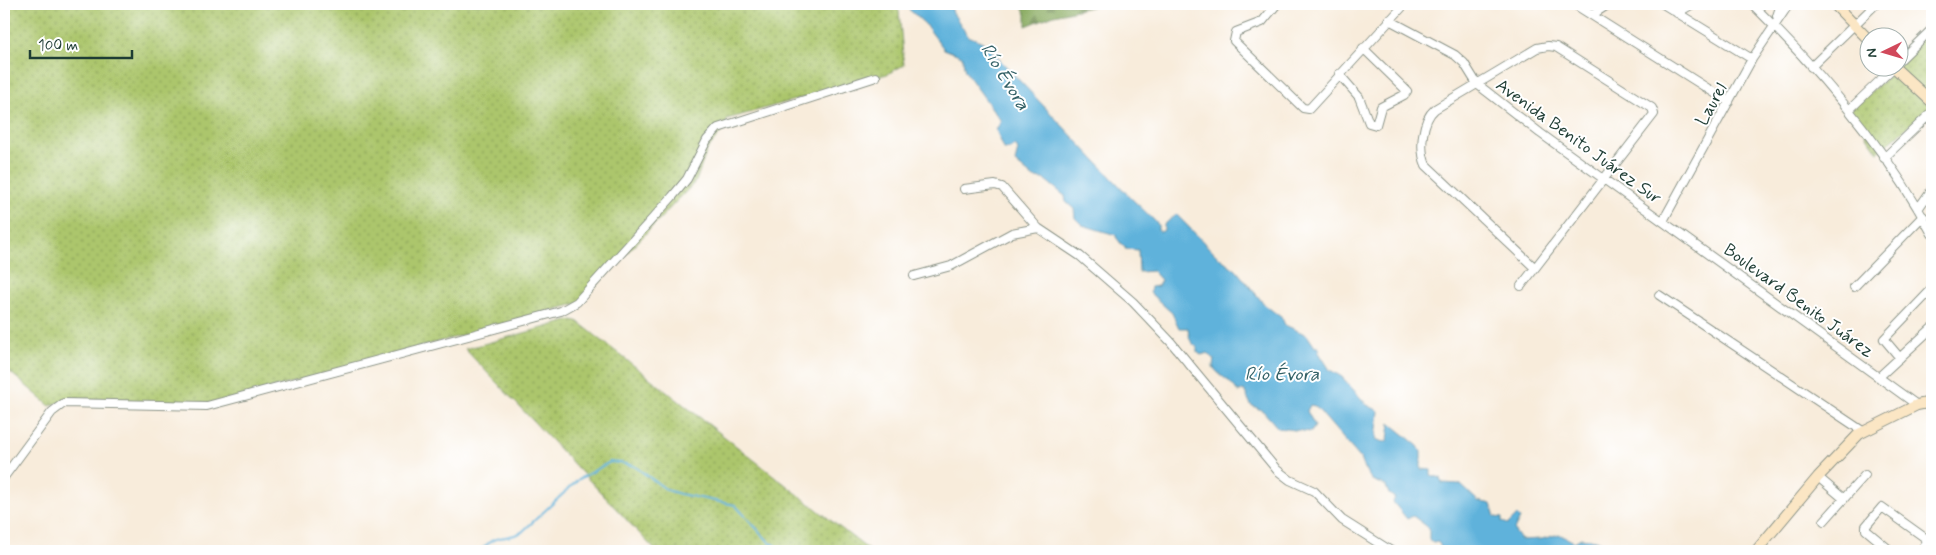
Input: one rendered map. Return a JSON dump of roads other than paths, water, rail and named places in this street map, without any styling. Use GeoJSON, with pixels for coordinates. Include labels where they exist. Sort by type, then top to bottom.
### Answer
{"type":"FeatureCollection","features":[{"type":"Feature","properties":{"kind":"street"},"geometry":{"type":"LineString","coordinates":[[1277,4],[1262,22],[1236,32],[1234,41],[1303,108],[1309,109],[1405,4]]}},
{"type":"Feature","properties":{"kind":"street"},"geometry":{"type":"LineString","coordinates":[[1574,4],[1730,102]]}},
{"type":"Feature","properties":{"kind":"street"},"geometry":{"type":"LineString","coordinates":[[1592,15],[1609,4]]}},
{"type":"Feature","properties":{"kind":"street"},"geometry":{"type":"LineString","coordinates":[[1663,4],[1752,59]]}},
{"type":"Feature","properties":{"kind":"street"},"geometry":{"type":"LineString","coordinates":[[1677,13],[1693,4]]}},
{"type":"Feature","properties":{"kind":"street"},"geometry":{"type":"LineString","coordinates":[[1752,4],[1774,24],[1849,110],[1923,216],[1932,234]]}},
{"type":"Feature","properties":{"kind":"street"},"geometry":{"type":"LineString","coordinates":[[1774,24],[1781,4]]}},
{"type":"Feature","properties":{"kind":"street","name":"Laurel"},"geometry":{"type":"LineString","coordinates":[[1663,221],[1752,59],[1789,4]]}},
{"type":"Feature","properties":{"kind":"street"},"geometry":{"type":"LineString","coordinates":[[1834,4],[1858,29]]}},
{"type":"Feature","properties":{"kind":"street"},"geometry":{"type":"LineString","coordinates":[[1811,67],[1876,4]]}},
{"type":"Feature","properties":{"kind":"street"},"geometry":{"type":"LineString","coordinates":[[1389,20],[1455,54],[1464,63],[1477,84]]}},
{"type":"Feature","properties":{"kind":"street"},"geometry":{"type":"LineString","coordinates":[[1908,52],[1932,29]]}},
{"type":"Feature","properties":{"kind":"street"},"geometry":{"type":"LineString","coordinates":[[1521,286],[1535,268],[1604,178],[1654,114],[1652,108],[1556,47],[1548,46],[1537,48],[1428,114],[1424,132],[1424,162],[1535,268]]}},
{"type":"Feature","properties":{"kind":"street"},"geometry":{"type":"LineString","coordinates":[[1339,74],[1360,97],[1366,118],[1374,126],[1377,123],[1381,108],[1404,95],[1407,90],[1363,48]]}},
{"type":"Feature","properties":{"kind":"street"},"geometry":{"type":"LineString","coordinates":[[4,477],[52,412],[64,403],[197,406],[219,404],[569,308],[687,179],[707,140],[718,128],[876,77]]}},
{"type":"Feature","properties":{"kind":"street"},"geometry":{"type":"LineString","coordinates":[[1849,110],[1883,78]]}},
{"type":"Feature","properties":{"kind":"street"},"geometry":{"type":"LineString","coordinates":[[1905,78],[1932,102]]}},
{"type":"Feature","properties":{"kind":"street","name":"Avenida Benito Juárez Sur"},"geometry":{"type":"LineString","coordinates":[[1477,84],[1663,221]]}},
{"type":"Feature","properties":{"kind":"street"},"geometry":{"type":"LineString","coordinates":[[1884,158],[1932,112]]}},
{"type":"Feature","properties":{"kind":"street"},"geometry":{"type":"LineString","coordinates":[[964,189],[995,185],[1002,187],[1038,228],[1080,256],[1133,302],[1170,341],[1278,470],[1290,480],[1314,490],[1342,520],[1391,551]]}},
{"type":"Feature","properties":{"kind":"street"},"geometry":{"type":"LineString","coordinates":[[1918,209],[1932,189]]}},
{"type":"Feature","properties":{"kind":"street"},"geometry":{"type":"LineString","coordinates":[[1854,287],[1923,216]]}},
{"type":"Feature","properties":{"kind":"street","name":"Boulevard Benito Juárez"},"geometry":{"type":"LineString","coordinates":[[1663,221],[1880,376],[1917,405]]}},
{"type":"Feature","properties":{"kind":"street"},"geometry":{"type":"LineString","coordinates":[[914,276],[958,263],[1012,233],[1038,228]]}},
{"type":"Feature","properties":{"kind":"street"},"geometry":{"type":"LineString","coordinates":[[1900,358],[1884,339],[1932,288]]}},
{"type":"Feature","properties":{"kind":"street"},"geometry":{"type":"LineString","coordinates":[[1659,295],[1864,432]]}},
{"type":"Feature","properties":{"kind":"street"},"geometry":{"type":"LineString","coordinates":[[1880,376],[1932,328]]}},
{"type":"Feature","properties":{"kind":"street"},"geometry":{"type":"LineString","coordinates":[[1756,551],[1818,477],[1864,432],[1917,405],[1932,402]]}},
{"type":"Feature","properties":{"kind":"street"},"geometry":{"type":"LineString","coordinates":[[1824,521],[1865,475]]}},
{"type":"Feature","properties":{"kind":"street"},"geometry":{"type":"LineString","coordinates":[[1818,477],[1844,499]]}},
{"type":"Feature","properties":{"kind":"street"},"geometry":{"type":"LineString","coordinates":[[1891,551],[1866,530],[1866,526],[1882,507],[1928,540]]}},
{"type":"Feature","properties":{"kind":"street"},"geometry":{"type":"LineString","coordinates":[[1920,551],[1932,533]]}},
{"type":"Feature","properties":{"kind":"water","name":"Río Évora"},"geometry":{"type":"Polygon","coordinates":[[[903,4],[950,4],[953,13],[968,36],[983,42],[1158,224],[1158,230],[1161,232],[1164,230],[1164,225],[1176,214],[1216,255],[1236,270],[1265,305],[1282,318],[1285,325],[1307,335],[1315,347],[1318,347],[1320,350],[1318,351],[1330,370],[1342,377],[1367,405],[1379,411],[1376,439],[1383,442],[1388,440],[1390,423],[1418,446],[1421,452],[1421,469],[1431,470],[1431,475],[1441,478],[1442,483],[1460,484],[1478,501],[1491,504],[1495,517],[1502,518],[1502,522],[1508,524],[1517,515],[1520,518],[1514,530],[1521,540],[1542,539],[1559,534],[1574,542],[1581,538],[1596,540],[1608,546],[1606,551],[1439,551],[1441,547],[1438,542],[1433,543],[1429,540],[1429,528],[1413,516],[1407,519],[1393,502],[1395,498],[1389,494],[1386,486],[1372,480],[1361,459],[1315,406],[1310,405],[1307,411],[1315,426],[1311,432],[1278,428],[1263,411],[1251,405],[1244,390],[1238,392],[1216,371],[1213,367],[1214,359],[1208,353],[1201,355],[1197,352],[1197,347],[1190,339],[1188,328],[1179,328],[1172,313],[1150,293],[1151,287],[1158,286],[1161,280],[1153,271],[1139,272],[1138,250],[1125,249],[1126,247],[1122,245],[1116,235],[1082,225],[1075,218],[1074,209],[1066,202],[1065,196],[1044,179],[1034,178],[1015,162],[1018,150],[1015,145],[1010,149],[1004,149],[996,130],[1001,121],[965,71],[962,56],[944,49],[925,24],[903,4]]]}},
{"type":"Feature","properties":{"kind":"waterway"},"geometry":{"type":"LineString","coordinates":[[481,551],[491,541],[522,532],[579,479],[610,462],[634,466],[667,490],[735,505],[770,543],[785,551]]}}]}
